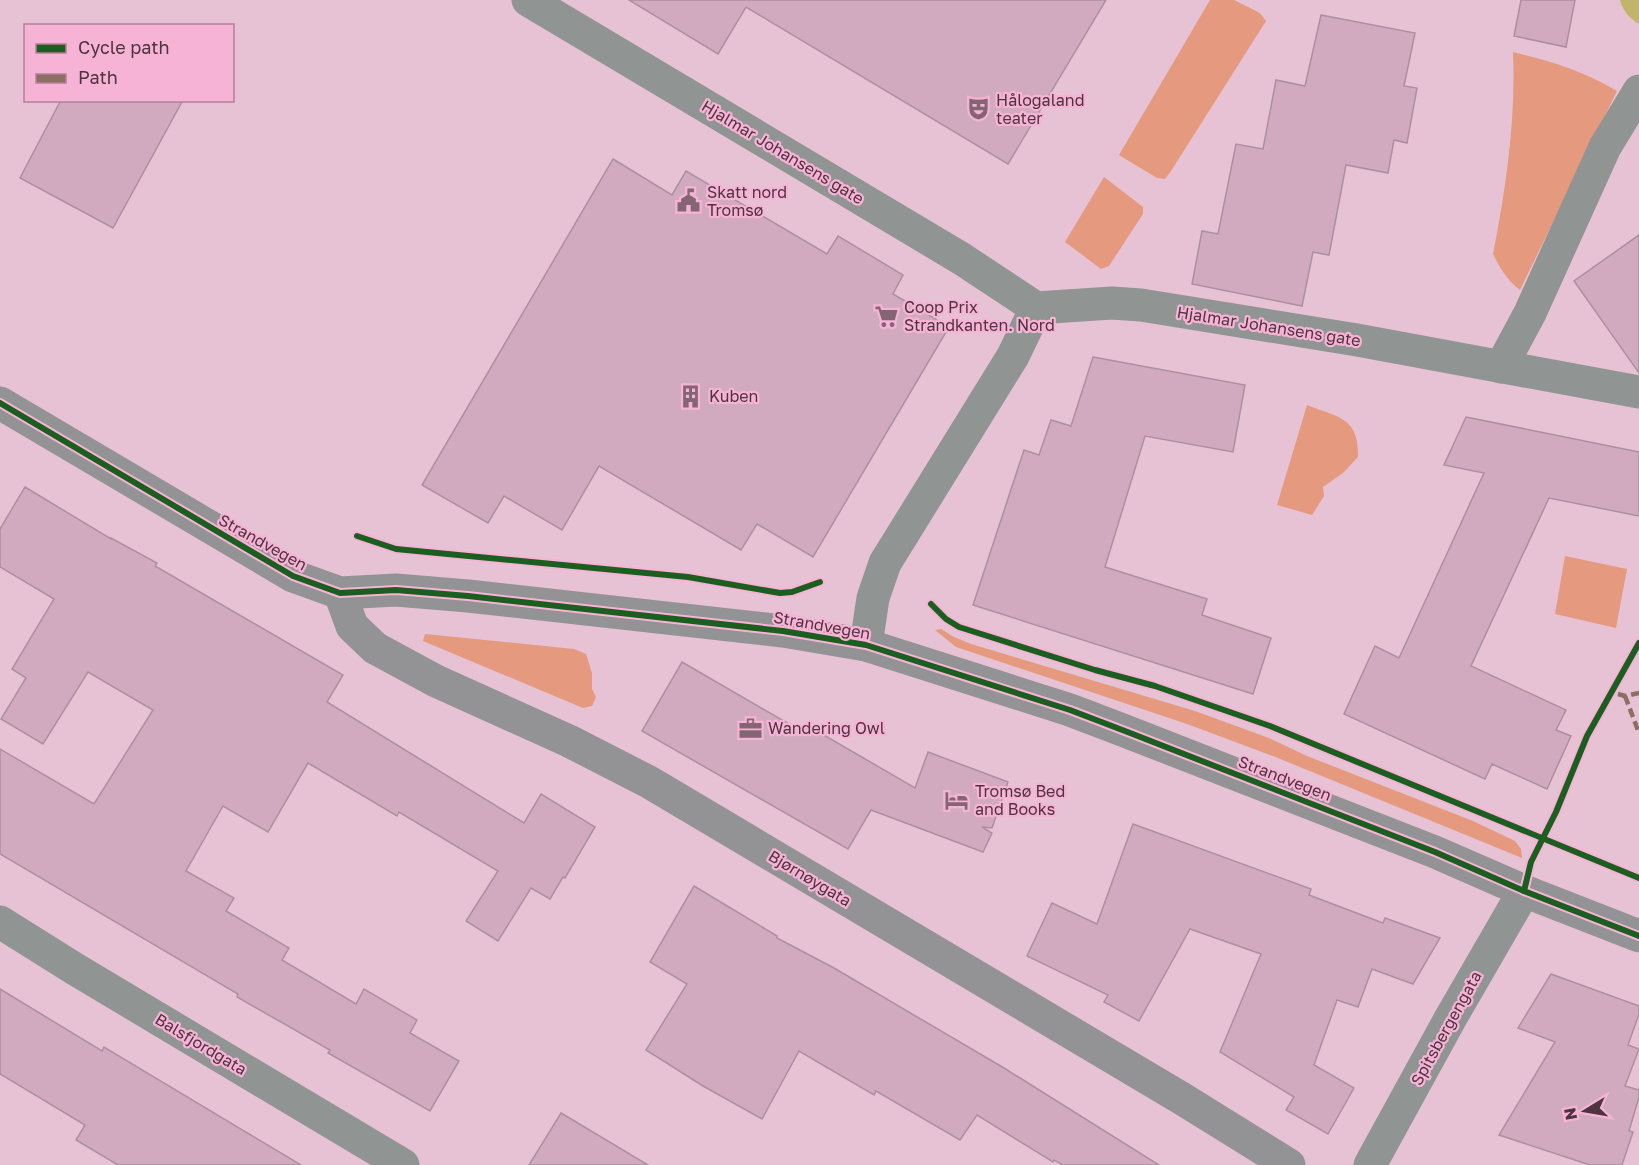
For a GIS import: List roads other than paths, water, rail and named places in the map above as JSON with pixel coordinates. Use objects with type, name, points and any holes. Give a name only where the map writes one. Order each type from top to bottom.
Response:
[{"type":"street","name":"Hjalmar Johansens gate","points":[[528,0],[962,259],[1036,308],[1112,303],[1142,305],[1357,340],[1639,393]]},
{"type":"street","points":[[1501,367],[1530,313],[1605,147],[1639,92]]},
{"type":"street","points":[[866,645],[873,598],[885,563],[1013,356],[1036,308]]},
{"type":"street","name":"Strandvegen","points":[[2,409],[293,576],[340,593],[396,590],[468,596],[783,631],[866,645],[1125,730],[1425,848],[1524,891],[1639,936]]},
{"type":"street","name":"Bjørnøygata","points":[[340,593],[352,626],[375,648],[436,681],[569,741],[648,782],[1181,1098],[1289,1165]]},
{"type":"street","name":"Spitsbergengata","points":[[1370,1165],[1524,891]]},
{"type":"street","name":"Balsfjordgata","points":[[0,922],[403,1165]]},
{"type":"place","name":"Hålogaland teater","points":[[978,109]]},
{"type":"place","name":"Skatt nord Tromsø","points":[[689,201]]},
{"type":"place","name":"Coop Prix Strandkanten. Nord","points":[[886,316]]},
{"type":"place","name":"Kuben","points":[[691,396]]},
{"type":"place","name":"Wandering Owl","points":[[750,728]]},
{"type":"place","name":"Tromsø Bed and Books","points":[[957,800]]}]
